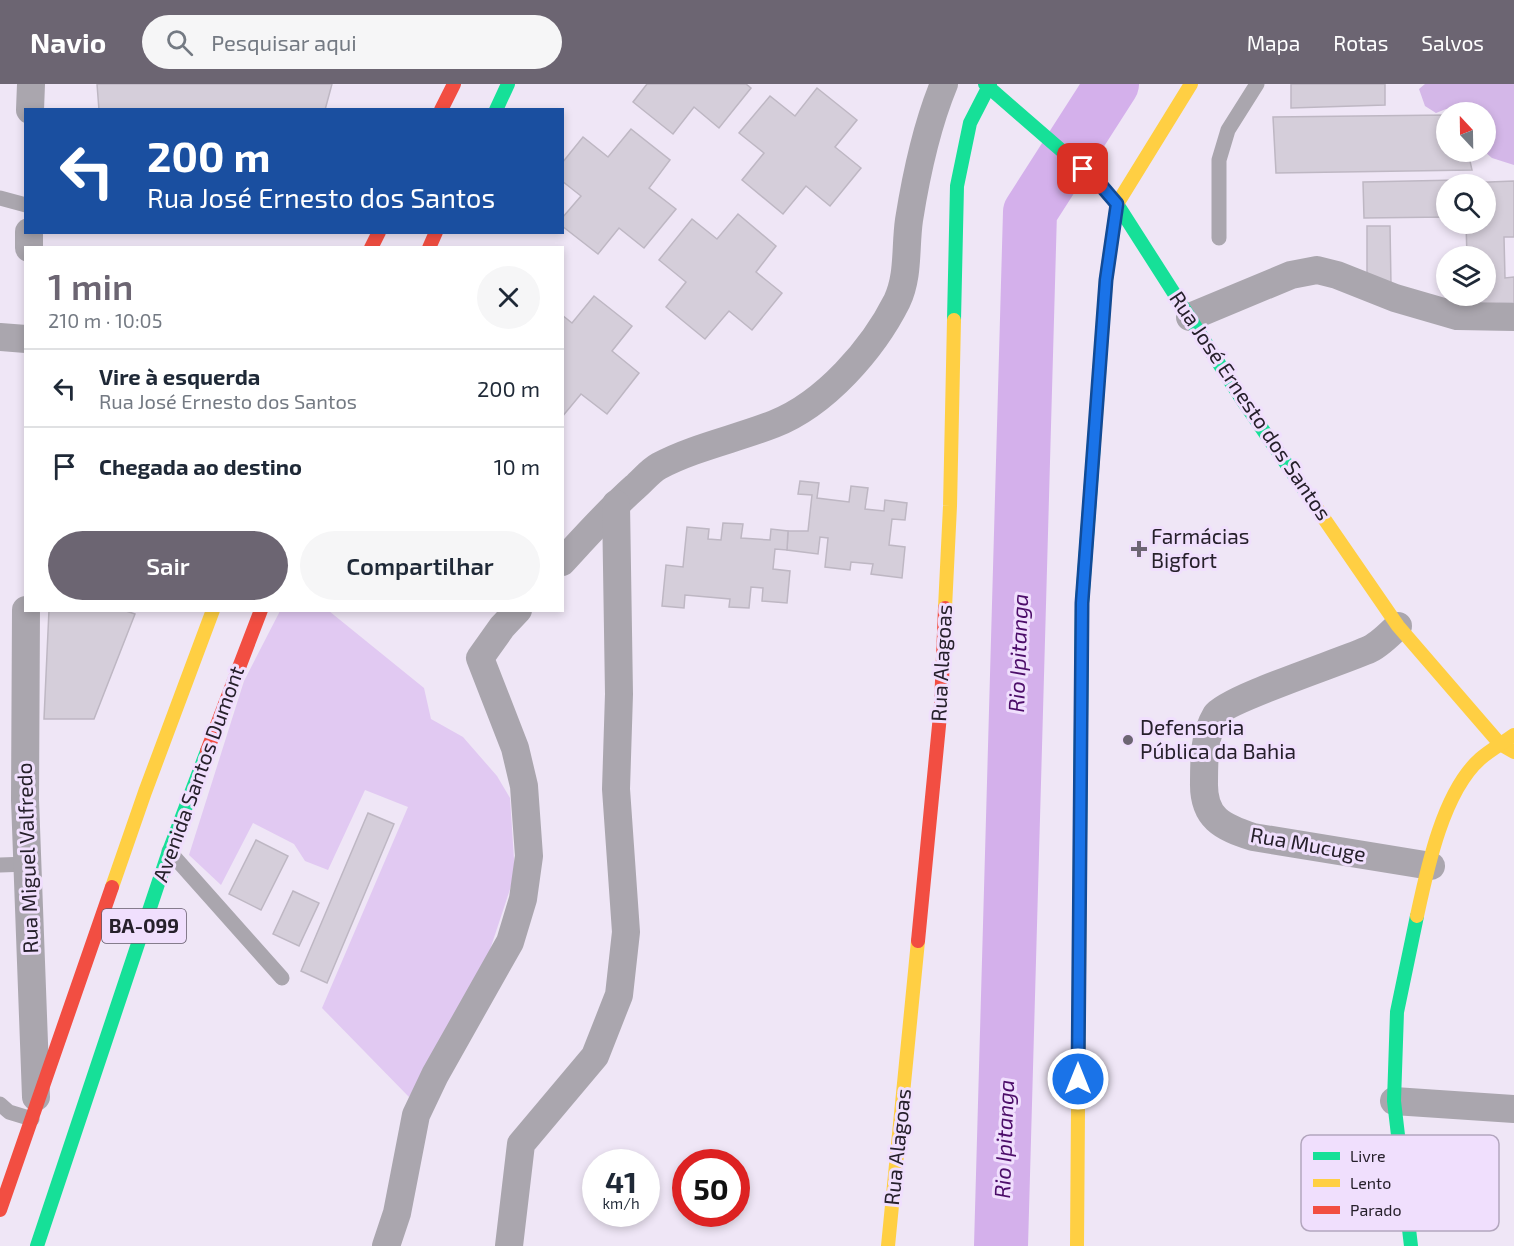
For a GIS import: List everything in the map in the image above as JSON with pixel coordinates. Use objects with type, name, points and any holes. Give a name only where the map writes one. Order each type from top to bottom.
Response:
[{"type":"main road","points":[[442,108],[454,84]]},
{"type":"main road","points":[[497,108],[508,84]]},
{"type":"main road","points":[[1077,1246],[1082,603],[1106,280],[1117,204],[1191,84]]},
{"type":"main road","name":"Rua José Ernesto dos Santos","points":[[988,85],[1099,183],[1117,204],[1241,398],[1398,626],[1500,744],[1514,752]]},
{"type":"main road","name":"Rua Alagoas","points":[[888,1246],[941,705],[950,506],[957,186],[970,123],[988,85]]},
{"type":"main road","name":"Avenida Santos Dumont","points":[[0,1210],[145,792],[212,612]]},
{"type":"main road","name":"Avenida Santos Dumont","points":[[37,1246],[170,850],[260,612]]},
{"type":"main road","points":[[1398,1135],[1394,1101],[1397,1012],[1419,906],[1440,827],[1463,778],[1480,759],[1514,735]]},
{"type":"main road","points":[[1409,1231],[1411,1246]]},
{"type":"street","points":[[30,108],[31,84]]},
{"type":"street","points":[[564,560],[616,504],[657,467],[709,445],[746,435],[777,423],[801,411],[820,397],[864,353],[898,299],[905,279],[909,224],[915,190],[936,102],[944,84]]},
{"type":"street","points":[[1190,317],[1291,275],[1317,270],[1337,275],[1395,298],[1457,316],[1514,317]]},
{"type":"street","points":[[0,337],[24,339]]},
{"type":"street","points":[[509,1246],[521,1144],[595,1056],[619,995],[626,932],[616,789],[619,694],[616,504]]},
{"type":"street","name":"Rua Miguel Valfredo","points":[[26,612],[25,800],[14,864],[34,1112]]},
{"type":"street","points":[[386,1246],[398,1213],[416,1115],[435,1075],[510,942],[523,899],[529,856],[524,786],[515,748],[480,658],[502,627],[516,612]]},
{"type":"street","name":"Rua Mucuge","points":[[1398,626],[1373,648],[1243,699],[1217,712],[1208,732],[1204,755],[1204,788],[1209,812],[1228,828],[1253,837],[1431,866]]},
{"type":"street","points":[[1394,1101],[1514,1109]]},
{"type":"lane","points":[[1219,238],[1219,160],[1228,130],[1257,84]]},
{"type":"lane","points":[[0,198],[24,204]]},
{"type":"lane","points":[[170,850],[282,978]]},
{"type":"lane","points":[[0,1104],[9,1112],[34,1112]]},
{"type":"shaded area","points":[[1425,84],[1514,84],[1514,165],[1496,159],[1496,102],[1436,102],[1436,113],[1425,106],[1419,89]]},
{"type":"shaded area","points":[[279,612],[330,612],[424,688],[431,719],[463,737],[497,776],[510,798],[515,874],[483,971],[409,1097],[322,1008],[408,807],[365,790],[328,870],[305,861],[294,844],[253,823],[221,885],[189,855],[244,681]]},
{"type":"building","points":[[97,84],[332,84],[326,108],[99,108]]},
{"type":"building","points":[[647,84],[746,84],[751,88],[719,128],[694,107],[673,134],[633,102]]},
{"type":"building","points":[[1291,84],[1385,84],[1385,105],[1291,108]]},
{"type":"building","points":[[817,88],[857,120],[835,147],[861,168],[830,206],[806,186],[783,214],[742,180],[764,153],[739,133],[770,96],[795,116]]},
{"type":"building","points":[[1436,115],[1436,162],[1470,162],[1472,170],[1276,173],[1273,117]]},
{"type":"building","points":[[631,129],[670,160],[649,188],[676,209],[644,248],[619,228],[598,254],[564,228],[564,216],[581,196],[564,183],[564,161],[583,137],[608,157]]},
{"type":"building","points":[[1436,180],[1436,217],[1364,218],[1363,182]]},
{"type":"building","points":[[1514,181],[1514,237],[1504,237],[1505,278],[1514,277],[1514,303],[1496,303],[1496,246],[1467,246],[1466,234],[1496,234],[1496,182]]},
{"type":"building","points":[[738,214],[776,246],[756,272],[782,293],[752,330],[729,311],[705,339],[666,307],[686,282],[659,260],[692,219],[717,239]]},
{"type":"building","points":[[1367,226],[1390,226],[1391,285],[1367,276]]},
{"type":"building","points":[[594,296],[632,326],[612,351],[639,373],[607,414],[581,394],[564,415],[564,317],[572,323]]},
{"type":"building","points":[[800,481],[819,483],[817,498],[849,502],[851,486],[868,488],[865,509],[884,511],[885,500],[907,503],[905,520],[892,519],[889,545],[905,547],[902,578],[871,574],[873,564],[851,562],[850,570],[825,567],[828,538],[820,537],[818,554],[787,550],[788,531],[808,531],[812,495],[798,494]]},
{"type":"building","points":[[723,523],[743,524],[741,538],[770,540],[771,529],[788,531],[787,550],[775,549],[773,569],[790,571],[787,603],[762,601],[763,588],[751,587],[749,608],[729,607],[730,599],[685,595],[684,608],[662,606],[666,565],[683,567],[687,527],[709,529],[708,539],[721,540]]},
{"type":"building","points":[[49,612],[129,612],[135,614],[94,719],[44,719]]},
{"type":"building","points":[[368,813],[394,824],[327,983],[301,971]]},
{"type":"building","points":[[256,840],[288,856],[261,910],[229,894]]},
{"type":"building","points":[[293,891],[319,903],[299,946],[273,934]]},
{"type":"waterway","name":"Rio Ipitanga","points":[[1001,1246],[1030,212],[1112,84]]},
{"type":"traffic: fast","points":[[497,108],[508,84]]},
{"type":"traffic: fast","points":[[985,84],[1099,183],[1117,204],[1241,398],[1305,491]]},
{"type":"traffic: fast","points":[[954,320],[957,186],[970,123],[990,84]]},
{"type":"traffic: fast","points":[[1080,842],[1082,603],[1094,443]]},
{"type":"traffic: fast","points":[[37,1246],[169,851],[207,751]]},
{"type":"traffic: fast","points":[[1398,1135],[1394,1101],[1397,1012],[1417,916]]},
{"type":"traffic: fast","points":[[1409,1231],[1411,1246]]},
{"type":"traffic: slow","points":[[1094,443],[1106,280],[1117,204],[1191,84]]},
{"type":"traffic: slow","points":[[945,608],[950,506],[954,320]]},
{"type":"traffic: slow","points":[[1305,491],[1398,626],[1500,744],[1514,752]]},
{"type":"traffic: slow","points":[[112,887],[212,612]]},
{"type":"traffic: slow","points":[[1417,916],[1438,832],[1456,791],[1467,773],[1480,759],[1514,735]]},
{"type":"traffic: slow","points":[[1077,1246],[1080,842]]},
{"type":"traffic: slow","points":[[888,1246],[918,941]]},
{"type":"traffic: jam","points":[[442,108],[454,84]]},
{"type":"traffic: jam","points":[[372,246],[378,234]]},
{"type":"traffic: jam","points":[[430,246],[435,234]]},
{"type":"traffic: jam","points":[[918,941],[941,705],[945,608]]},
{"type":"traffic: jam","points":[[207,751],[260,612]]},
{"type":"traffic: jam","points":[[0,1210],[112,887]]},
{"type":"place","name":"Farmácias Bigfort","points":[[1139,549]]},
{"type":"place","name":"Defensoria Pública da Bahia","points":[[1128,740]]},
{"type":"route","points":[[1078,1079],[1082,603],[1106,280],[1117,204],[1083,169]]}]
